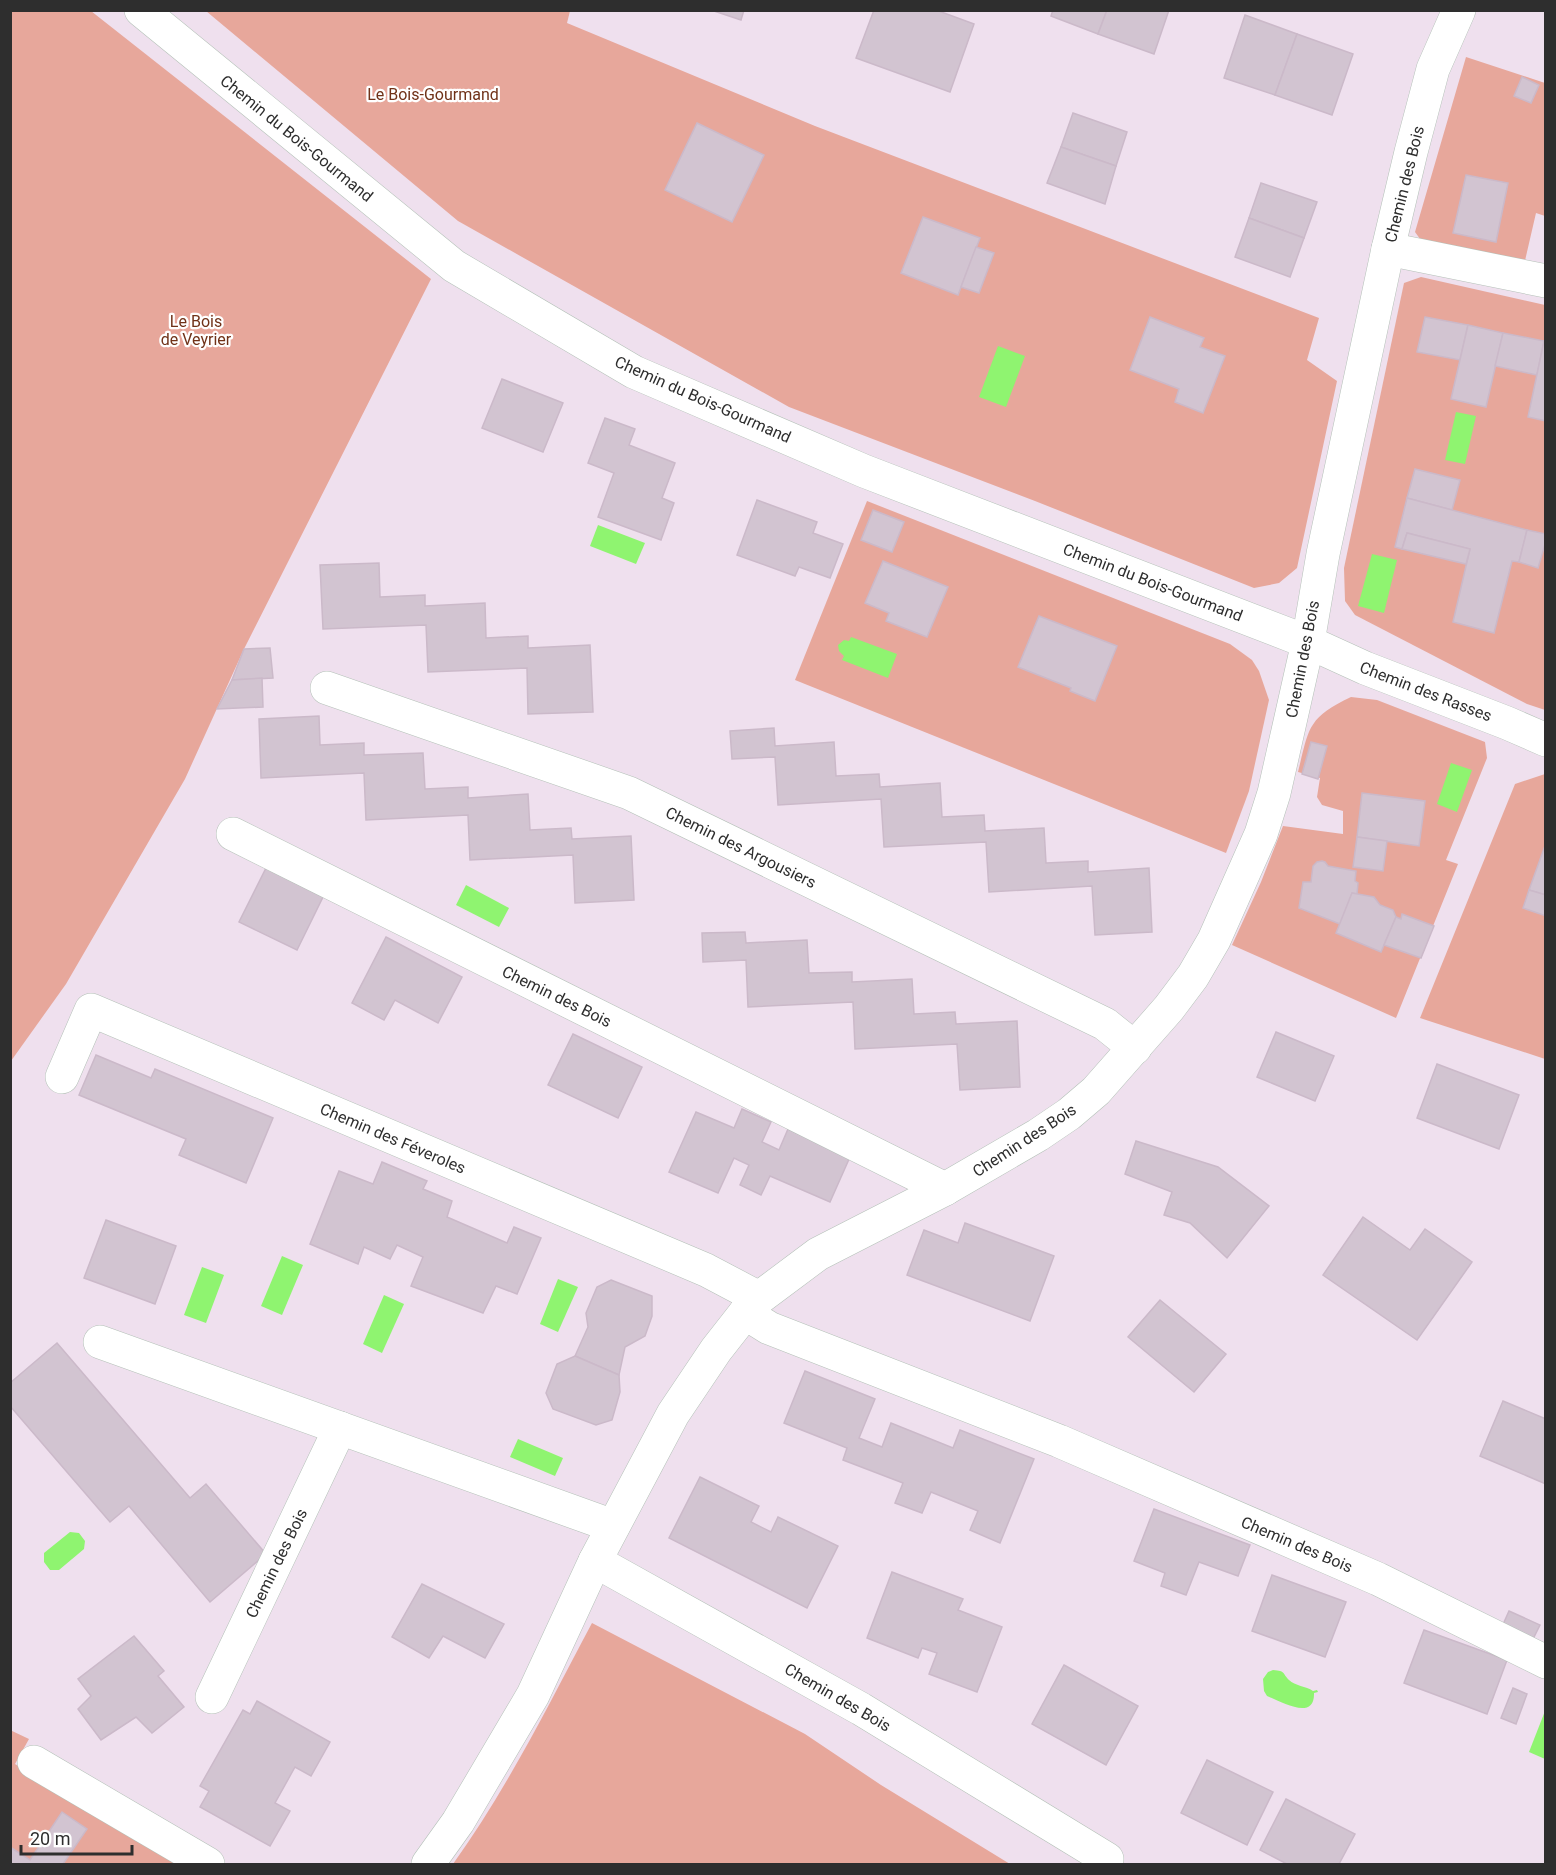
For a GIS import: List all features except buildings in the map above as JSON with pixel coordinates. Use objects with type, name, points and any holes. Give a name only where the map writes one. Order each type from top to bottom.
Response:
[{"type":"street","name":"Chemin du Bois-Gourmand","points":[[141,10],[454,266],[634,372],[864,471],[1308,642]]},
{"type":"street","name":"Chemin des Bois","points":[[428,1864],[458,1822],[533,1695],[613,1526],[673,1414],[716,1350],[752,1305],[818,1254],[945,1189],[1038,1135],[1069,1114],[1096,1091],[1169,1008],[1193,976],[1214,940],[1256,845],[1274,793],[1308,642],[1323,554],[1388,249],[1433,69],[1459,10]]},
{"type":"street","points":[[1388,249],[1545,281]]},
{"type":"street","name":"Chemin des Rasses","points":[[1308,642],[1365,668],[1545,740]]},
{"type":"street","name":"Chemin des Argousiers","points":[[327,688],[629,793],[1106,1024],[1135,1048]]},
{"type":"street","name":"Chemin des Bois","points":[[233,834],[945,1189]]},
{"type":"street","name":"Chemin des Féveroles","points":[[62,1077],[91,1010],[706,1270],[752,1305]]},
{"type":"street","name":"Chemin des Bois","points":[[752,1305],[769,1328],[1059,1441],[1378,1579],[1545,1662]]},
{"type":"street","points":[[100,1342],[613,1526]]},
{"type":"street","name":"Chemin des Bois","points":[[212,1697],[340,1428]]},
{"type":"street","name":"Chemin des Bois","points":[[596,1561],[861,1709],[1107,1859]]},
{"type":"street","points":[[34,1762],[208,1864]]},
{"type":"green space","name":"Le Bois de Veyrier","points":[[11,11],[91,11],[431,279],[244,649],[185,779],[66,984],[11,1061]]},
{"type":"green space","name":"Le Bois-Gourmand","points":[[206,11],[570,11],[567,23],[815,126],[1319,318],[1307,360],[1337,381],[1297,568],[1279,583],[1254,588],[789,407],[458,221]]},
{"type":"green space","points":[[1466,57],[1545,83],[1545,216],[1536,213],[1524,265],[1423,243],[1415,232]]},
{"type":"green space","points":[[1421,277],[1545,305],[1545,710],[1527,704],[1355,615],[1345,601],[1344,568],[1404,283]]},
{"type":"green space","points":[[867,501],[1230,644],[1252,660],[1259,671],[1269,700],[1249,791],[1226,853],[795,680]]},
{"type":"green space","points":[[1351,697],[1377,700],[1485,742],[1487,758],[1446,860],[1458,864],[1396,1018],[1232,945],[1261,882],[1283,826],[1343,834],[1343,811],[1322,805],[1317,797],[1320,778],[1298,772],[1312,726],[1326,711]]},
{"type":"green space","points":[[1545,774],[1545,1059],[1420,1018],[1515,784]]},
{"type":"green space","points":[[592,1623],[805,1734],[881,1785],[1010,1864],[453,1864],[509,1776]]},
{"type":"green space","points":[[10,1730],[29,1739],[15,1764],[176,1864],[11,1864]]},
{"type":"shaded area","points":[[998,346],[1025,356],[1006,407],[979,397]]},
{"type":"shaded area","points":[[1456,412],[1476,416],[1465,464],[1445,460]]},
{"type":"shaded area","points":[[598,525],[645,543],[636,564],[590,546]]},
{"type":"shaded area","points":[[1372,554],[1397,560],[1384,613],[1358,606]]},
{"type":"shaded area","points":[[851,637],[897,654],[888,678],[842,660],[844,656],[839,651],[838,645],[844,640],[849,641]]},
{"type":"shaded area","points":[[1451,763],[1472,770],[1457,812],[1437,804]]},
{"type":"shaded area","points":[[466,885],[509,908],[499,927],[456,905]]},
{"type":"shaded area","points":[[282,1256],[303,1265],[282,1315],[261,1306]]},
{"type":"shaded area","points":[[202,1267],[224,1275],[206,1323],[184,1315]]},
{"type":"shaded area","points":[[558,1279],[578,1287],[558,1332],[540,1324]]},
{"type":"shaded area","points":[[384,1295],[404,1304],[382,1353],[363,1344]]},
{"type":"shaded area","points":[[518,1439],[563,1458],[555,1476],[510,1457]]},
{"type":"shaded area","points":[[70,1532],[79,1533],[85,1541],[84,1549],[59,1570],[50,1570],[44,1562],[44,1553]]},
{"type":"shaded area","points":[[1273,1670],[1282,1672],[1294,1684],[1313,1691],[1317,1690],[1318,1692],[1314,1693],[1313,1702],[1303,1708],[1288,1705],[1267,1696],[1263,1679],[1268,1672]]},
{"type":"shaded area","points":[[1546,1711],[1545,1759],[1529,1752]]}]
